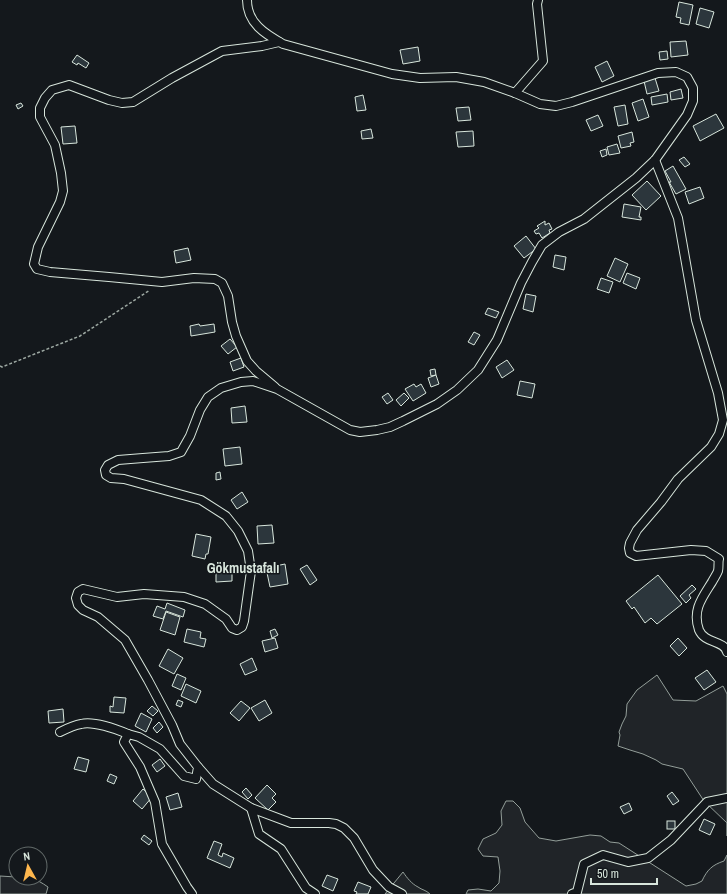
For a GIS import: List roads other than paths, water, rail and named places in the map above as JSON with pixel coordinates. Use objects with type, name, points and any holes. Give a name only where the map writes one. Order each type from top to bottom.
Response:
[{"type":"street","points":[[247,0],[247,8],[254,23],[267,35],[283,44],[392,74],[420,78],[456,78],[484,82],[540,104],[556,106],[572,102],[658,73],[676,72],[687,77],[694,88],[693,101],[687,115],[655,160],[636,178],[584,219],[559,232],[542,245],[521,283],[497,340],[478,370],[457,390],[437,404],[390,427],[360,432],[350,430],[277,389],[253,381],[241,382],[221,388],[208,397],[200,410],[190,436],[181,452],[169,456],[118,460],[108,464],[105,470],[106,475],[111,478],[124,479],[201,500],[226,516],[238,531],[248,551],[250,571],[244,621],[242,627],[237,630],[232,628],[226,620],[205,604],[184,597],[144,594],[118,597],[83,589],[78,592],[76,598],[78,605],[83,610],[98,617],[126,640],[172,725],[180,744],[213,784],[251,808],[291,823],[329,823],[336,824],[344,828],[354,838],[373,870],[390,887],[402,894]]},
{"type":"street","points":[[515,93],[543,61],[537,4],[538,0]]},
{"type":"street","points":[[277,389],[247,361],[236,336],[228,296],[222,283],[215,279],[194,278],[162,282],[50,272],[37,269],[34,264],[38,247],[60,202],[63,191],[55,145],[40,117],[40,108],[45,98],[52,90],[69,85],[109,100],[122,103],[133,102],[172,78],[222,51],[262,46],[279,42]]},
{"type":"street","points":[[655,160],[678,218],[696,320],[718,393],[723,420],[719,434],[710,447],[678,479],[637,530],[629,548],[630,553],[636,556],[691,550],[706,551],[718,558],[718,571],[701,599],[696,614],[700,630],[705,639],[722,645],[727,652]]},
{"type":"street","points":[[60,732],[81,723],[97,724],[139,737],[160,749],[184,776],[196,779],[198,767]]},
{"type":"street","points":[[128,734],[124,742],[140,767],[155,802],[162,844],[192,894]]},
{"type":"street","points":[[572,894],[577,892],[584,864],[602,855],[628,862],[648,858],[671,840],[707,802],[727,798]]},
{"type":"street","points":[[251,808],[259,834],[281,849],[306,888],[315,894]]},
{"type":"district","name":"Gökmustafalı","points":[[243,568]]}]
